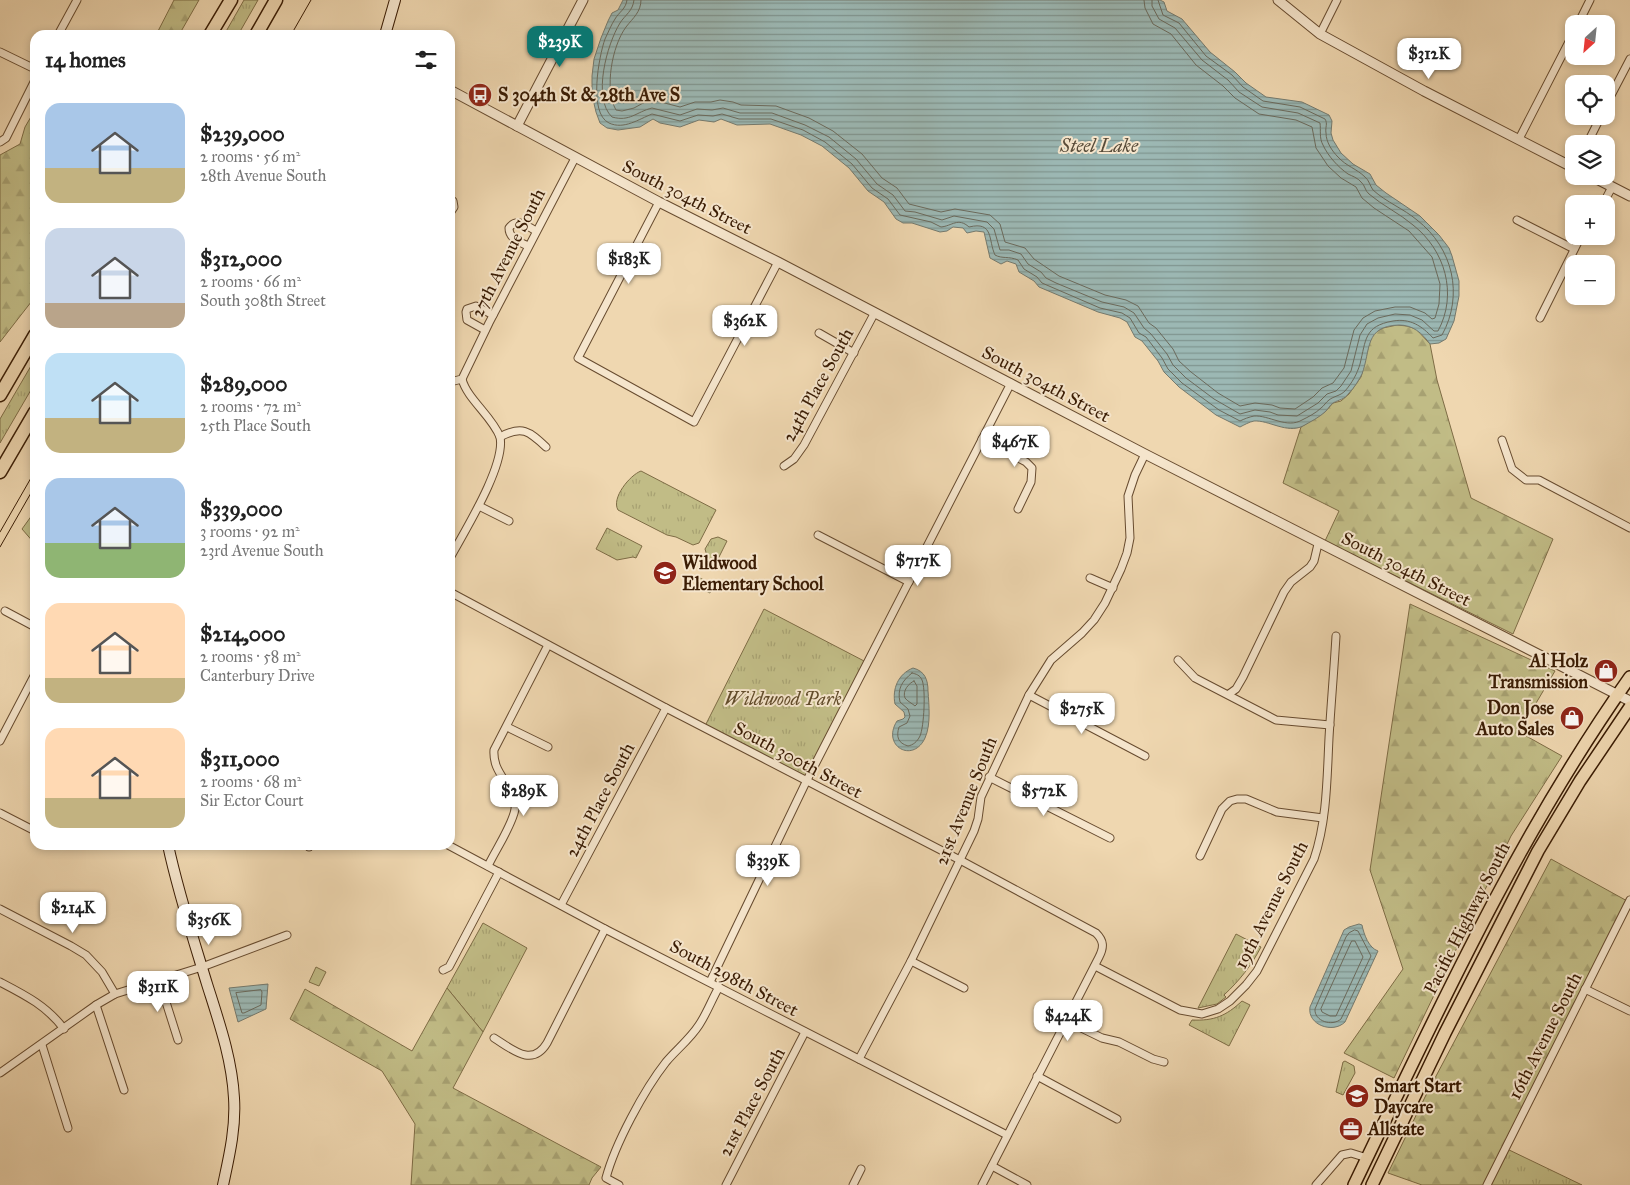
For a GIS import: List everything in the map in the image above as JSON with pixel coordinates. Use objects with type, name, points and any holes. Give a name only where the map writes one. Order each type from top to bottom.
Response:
[{"type":"highway","points":[[213,30],[231,0]]},
{"type":"highway","points":[[259,30],[276,0]]},
{"type":"highway","points":[[0,395],[30,344]]},
{"type":"highway","points":[[0,472],[30,421]]},
{"type":"main road","points":[[387,30],[395,0]]},
{"type":"main road","name":"Pacific Highway South","points":[[1354,1185],[1464,958],[1512,866],[1564,776],[1630,677]]},
{"type":"main road","name":"Pacific Highway South","points":[[1372,1185],[1538,851],[1580,781],[1630,707]]},
{"type":"main road","points":[[169,850],[225,1043],[233,1082],[233,1128],[223,1185]]},
{"type":"main road","points":[[1363,1185],[1371,1169],[1371,1164],[1367,1158]]},
{"type":"street","points":[[61,30],[77,0]]},
{"type":"street","points":[[517,126],[583,0]]},
{"type":"street","points":[[1278,0],[1320,34],[1424,91],[1565,163]]},
{"type":"street","points":[[1320,34],[1337,0]]},
{"type":"street","points":[[1582,15],[1590,0]]},
{"type":"street","points":[[1519,138],[1565,49]]},
{"type":"street","points":[[0,52],[30,67]]},
{"type":"street","points":[[1615,88],[1630,59]]},
{"type":"street","points":[[0,142],[6,138],[30,90]]},
{"type":"street","name":"South 304th Street","points":[[455,93],[659,202],[778,262],[874,314],[1011,383],[1318,544],[1630,701]]},
{"type":"street","name":"27th Avenue South","points":[[462,379],[485,330],[575,158]]},
{"type":"street","points":[[1608,185],[1630,196]]},
{"type":"street","points":[[1608,195],[1612,187]]},
{"type":"street","points":[[659,202],[578,358],[694,422],[778,262]]},
{"type":"street","points":[[1517,220],[1574,249]]},
{"type":"street","points":[[528,246],[512,238],[509,234],[509,228],[513,223],[519,222],[536,231]]},
{"type":"street","points":[[1540,318],[1576,245]]},
{"type":"street","points":[[485,330],[467,320],[466,312],[472,306],[476,306],[493,315]]},
{"type":"street","name":"24th Place South","points":[[784,466],[794,459],[803,448],[874,314]]},
{"type":"street","points":[[819,333],[854,352]]},
{"type":"street","points":[[455,381],[462,379],[465,387],[489,418],[500,437],[501,445],[499,459],[479,506],[455,549]]},
{"type":"street","points":[[710,982],[806,782],[1011,383]]},
{"type":"street","points":[[500,437],[514,430],[520,430],[533,435],[546,447]]},
{"type":"street","points":[[982,439],[1026,462],[1032,468],[1031,482],[1018,508]]},
{"type":"street","points":[[1502,440],[1512,468],[1526,480],[1539,480],[1630,528]]},
{"type":"street","name":"21st Avenue South","points":[[859,1059],[911,961],[960,860],[978,819],[981,797],[989,777],[1029,695],[1051,660],[1094,620],[1113,588],[1128,546],[1130,530],[1127,508],[1128,496],[1132,482],[1145,454]]},
{"type":"street","points":[[479,506],[509,521]]},
{"type":"street","points":[[818,535],[909,582]]},
{"type":"street","points":[[1229,694],[1236,689],[1243,677],[1284,592],[1291,582],[1310,567],[1314,561],[1318,544]]},
{"type":"street","points":[[1090,578],[1113,588]]},
{"type":"street","name":"South 300th Street","points":[[455,595],[806,782],[960,860],[1096,933],[1103,942],[1103,949],[1095,966]]},
{"type":"street","points":[[5,611],[30,624]]},
{"type":"street","name":"19th Avenue South","points":[[1095,966],[1180,1010],[1202,1014],[1218,1010],[1246,985],[1257,971],[1314,859],[1319,844],[1323,818],[1336,636]]},
{"type":"street","points":[[488,866],[512,818],[515,807],[509,788],[496,766],[494,750],[548,645]]},
{"type":"street","points":[[1178,660],[1195,678],[1276,720],[1330,726]]},
{"type":"street","points":[[0,741],[30,684]]},
{"type":"street","points":[[1029,695],[1145,756]]},
{"type":"street","name":"24th Place South","points":[[561,905],[666,708]]},
{"type":"street","points":[[507,727],[548,747]]},
{"type":"street","points":[[989,777],[1110,838]]},
{"type":"street","points":[[1200,856],[1222,809],[1230,801],[1237,799],[1246,800],[1277,812],[1323,818]]},
{"type":"street","points":[[0,813],[30,828]]},
{"type":"street","name":"South 298th Street","points":[[455,849],[605,929],[1008,1135]]},
{"type":"street","points":[[443,970],[448,967],[499,872]]},
{"type":"street","name":"16th Avenue South","points":[[1488,1185],[1630,900]]},
{"type":"street","points":[[0,909],[86,955],[102,972],[115,994]]},
{"type":"street","points":[[494,1038],[525,1055],[536,1055],[542,1051],[605,929]]},
{"type":"street","points":[[0,1073],[96,1005],[115,994],[202,967],[287,934]]},
{"type":"street","points":[[911,961],[964,988]]},
{"type":"street","points":[[982,1185],[1095,966]]},
{"type":"street","points":[[159,980],[178,1040]]},
{"type":"street","points":[[0,982],[43,1007],[64,1029]]},
{"type":"street","points":[[619,1185],[606,1178],[618,1144],[653,1081],[666,1062],[699,1025],[719,987]]},
{"type":"street","points":[[1586,989],[1630,1011]]},
{"type":"street","points":[[96,1005],[124,1090]]},
{"type":"street","points":[[1067,1021],[1102,1038],[1118,1042],[1153,1059],[1164,1062]]},
{"type":"street","name":"21st Place South","points":[[726,1185],[805,1032]]},
{"type":"street","points":[[42,1045],[68,1128]]},
{"type":"street","points":[[1037,1076],[1117,1119]]},
{"type":"street","points":[[1316,1185],[1342,1155],[1351,1153],[1367,1158]]},
{"type":"street","points":[[992,1166],[1027,1185]]},
{"type":"street","points":[[853,1185],[861,1169]]},
{"type":"green space","points":[[174,0],[199,0],[182,30],[159,30]]},
{"type":"green space","points":[[244,0],[258,0],[241,30],[227,30]]},
{"type":"green space","points":[[30,118],[30,303],[0,342],[0,155],[20,144],[25,127]]},
{"type":"green space","points":[[1397,325],[1416,329],[1430,344],[1437,380],[1471,498],[1553,539],[1513,634],[1325,541],[1339,511],[1283,483],[1301,427],[1325,412],[1333,403],[1341,401],[1349,394],[1361,377],[1370,340],[1375,332]]},
{"type":"green space","points":[[30,368],[30,392],[0,443],[0,419]]},
{"type":"green space","points":[[641,471],[716,510],[699,543],[693,545],[667,535],[618,510],[617,499],[619,493],[632,477]]},
{"type":"green space","points":[[30,518],[30,538],[22,529]]},
{"type":"green space","points":[[607,528],[642,546],[636,558],[617,560],[596,549]]},
{"type":"green space","points":[[718,537],[727,541],[716,563],[708,559],[705,549],[711,539]]},
{"type":"green space","points":[[700,578],[713,585],[710,593],[696,586]]},
{"type":"green space","points":[[1410,604],[1555,671],[1519,732],[1562,756],[1511,836],[1394,1078],[1344,1053],[1403,969],[1370,870]]},
{"type":"green space","name":"Wildwood Park","points":[[764,609],[866,662],[806,782],[704,728]]},
{"type":"green space","points":[[1551,859],[1629,902],[1488,1185],[1422,1185],[1388,1173],[1426,1095]]},
{"type":"green space","points":[[483,923],[527,948],[483,1032],[447,988]]},
{"type":"green space","points":[[1236,934],[1261,947],[1245,972],[1224,995],[1226,997],[1217,1004],[1198,1008]]},
{"type":"green space","points":[[316,967],[326,972],[319,986],[309,982]]},
{"type":"green space","points":[[447,988],[483,1032],[453,1088],[601,1167],[589,1185],[411,1185],[415,1124],[382,1071],[290,1019],[305,989],[412,1051]]},
{"type":"green space","points":[[1242,1001],[1250,1005],[1229,1046],[1189,1025],[1192,1020],[1207,1020],[1225,1014]]},
{"type":"green space","points":[[1345,1061],[1354,1066],[1355,1073],[1343,1095],[1336,1092],[1343,1062]]},
{"type":"green space","points":[[1505,1148],[1582,1185],[1487,1185]]},
{"type":"water","name":"Steel Lake","points":[[623,0],[1160,0],[1164,2],[1167,11],[1182,19],[1210,52],[1246,83],[1266,97],[1302,102],[1329,115],[1332,121],[1331,133],[1333,140],[1341,153],[1353,164],[1370,174],[1376,185],[1420,216],[1439,235],[1449,248],[1459,281],[1459,296],[1454,321],[1446,339],[1439,343],[1430,344],[1417,330],[1409,326],[1388,326],[1380,330],[1371,341],[1362,374],[1353,389],[1345,397],[1333,403],[1321,415],[1303,426],[1284,428],[1254,421],[1240,427],[1216,415],[1179,387],[1164,372],[1142,341],[1135,337],[1127,322],[1039,287],[1034,281],[1019,272],[1016,264],[1007,261],[1001,264],[990,258],[984,232],[967,233],[963,228],[953,227],[947,231],[940,232],[912,223],[903,223],[896,219],[884,202],[868,191],[849,168],[822,146],[801,135],[770,124],[737,125],[721,119],[714,122],[699,120],[680,127],[660,123],[653,119],[640,127],[618,130],[607,128],[600,123],[592,95],[594,59],[608,21],[612,13],[618,10]]},
{"type":"water","points":[[913,668],[920,671],[926,680],[929,721],[927,733],[920,746],[907,751],[900,749],[893,738],[893,730],[897,721],[905,717],[904,712],[895,704],[894,693],[897,683],[903,674]]},
{"type":"water","points":[[1359,924],[1362,925],[1370,944],[1378,951],[1345,1022],[1340,1026],[1322,1026],[1313,1019],[1310,1007],[1344,930]]},
{"type":"water","points":[[268,984],[266,1009],[238,1022],[229,988]]},
{"type":"tram line","points":[[294,30],[311,0]]},
{"type":"tram line","points":[[0,532],[30,480]]},
{"type":"tram line","points":[[0,547],[30,495]]},
{"type":"place","name":"S 304th St & 28th Ave S","points":[[480,95]]},
{"type":"place","name":"Wildwood Elementary School","points":[[665,573]]},
{"type":"place","name":"Al Holz Transmission","points":[[1606,671]]},
{"type":"place","name":"Don Jose Auto Sales","points":[[1572,718]]},
{"type":"place","name":"Smart Start Daycare","points":[[1357,1096]]},
{"type":"place","name":"Allstate","points":[[1351,1129]]}]
